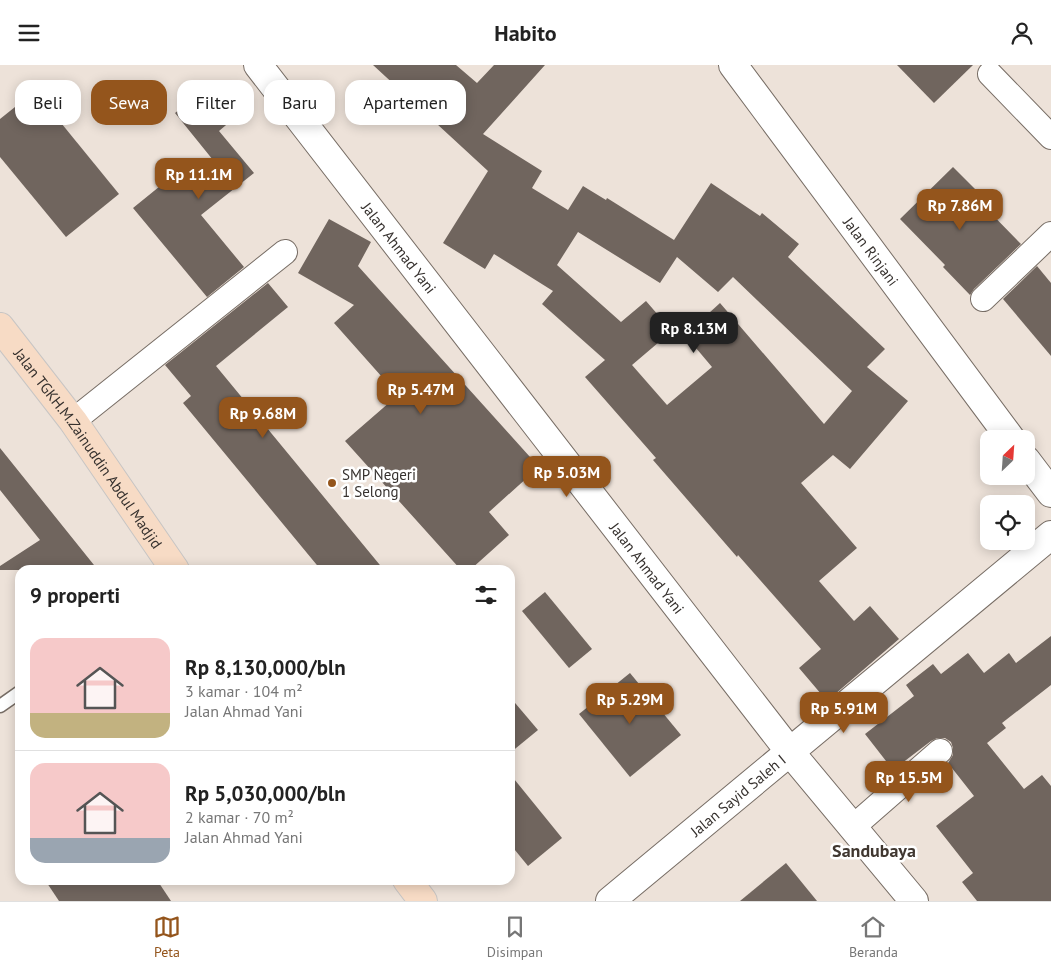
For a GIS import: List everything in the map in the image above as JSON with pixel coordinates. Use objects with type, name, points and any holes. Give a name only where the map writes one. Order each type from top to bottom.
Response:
[{"type":"main road","name":"Jalan TGKH.M.Zainuddin Abdul Madjid","points":[[2,332],[73,421],[172,565]]},
{"type":"main road","points":[[412,885],[423,901]]},
{"type":"street","name":"Jalan Ahmad Yani","points":[[258,65],[790,752],[914,901]]},
{"type":"street","name":"Jalan Rinjani","points":[[733,65],[1003,430]]},
{"type":"street","points":[[990,74],[1051,137]]},
{"type":"street","points":[[983,299],[1051,233]]},
{"type":"street","points":[[73,421],[285,252]]},
{"type":"street","points":[[1035,472],[1051,493]]},
{"type":"street","name":"Jalan Sayid Saleh I","points":[[610,901],[1051,535]]},
{"type":"street","points":[[853,827],[940,751]]},
{"type":"lane","points":[[0,706],[15,696]]},
{"type":"building","points":[[373,65],[456,65],[477,83],[494,65],[545,65],[483,134],[542,171],[532,188],[568,210],[583,186],[606,200],[607,198],[674,240],[711,183],[760,216],[762,213],[799,244],[788,257],[885,349],[867,367],[908,401],[850,469],[833,455],[801,483],[857,548],[819,581],[854,621],[870,606],[899,639],[827,701],[799,668],[821,649],[738,555],[737,557],[653,460],[656,458],[585,377],[605,360],[542,304],[553,291],[494,254],[485,269],[443,243],[488,171],[438,125],[466,125],[466,80],[389,80]],"holes":[[[578,232],[660,283],[677,257],[718,292],[733,277],[852,391],[824,424],[720,303],[685,335],[712,367],[667,405],[632,365],[672,331],[646,301],[621,322],[557,265]]]},
{"type":"building","points":[[897,65],[973,65],[934,103]]},
{"type":"building","points":[[15,107],[15,125],[63,125],[119,194],[66,237],[0,157],[0,119]]},
{"type":"building","points":[[185,125],[226,125],[219,131],[254,173],[201,215],[244,267],[207,297],[133,208],[170,178],[178,188],[213,160]]},
{"type":"building","points":[[953,167],[981,195],[977,199],[1021,244],[970,295],[943,267],[945,265],[900,219]]},
{"type":"building","points":[[329,219],[371,242],[358,266],[539,467],[489,512],[509,535],[476,565],[457,565],[345,441],[398,395],[334,323],[354,305],[298,273]]},
{"type":"building","points":[[1037,266],[1051,283],[1051,356],[1003,299]]},
{"type":"building","points":[[268,283],[288,307],[216,366],[380,565],[317,565],[183,403],[191,396],[165,365]]},
{"type":"building","points":[[0,448],[94,565],[15,565],[15,570],[0,570],[0,566],[40,540],[0,490]]},
{"type":"building","points":[[545,592],[592,649],[569,668],[522,611]]},
{"type":"building","points":[[1051,636],[1051,685],[1002,723],[1006,728],[987,743],[1024,789],[1042,775],[1051,786],[1051,901],[977,901],[962,882],[973,873],[936,826],[974,796],[948,763],[953,755],[951,742],[945,738],[937,738],[893,770],[865,734],[914,696],[906,685],[933,664],[941,674],[968,653],[984,673],[1009,653],[1016,663]]},
{"type":"building","points":[[630,673],[681,735],[630,777],[579,714]]},
{"type":"building","points":[[515,703],[538,730],[515,749]]},
{"type":"building","points":[[515,780],[562,838],[528,866],[515,850]]},
{"type":"building","points":[[786,863],[817,901],[740,901]]},
{"type":"building","points":[[48,885],[160,885],[171,901],[59,901]]},
{"type":"place","name":"SMP Negeri 1 Selong","points":[[332,483]]},
{"type":"district","name":"Sandubaya","points":[[874,850]]}]
